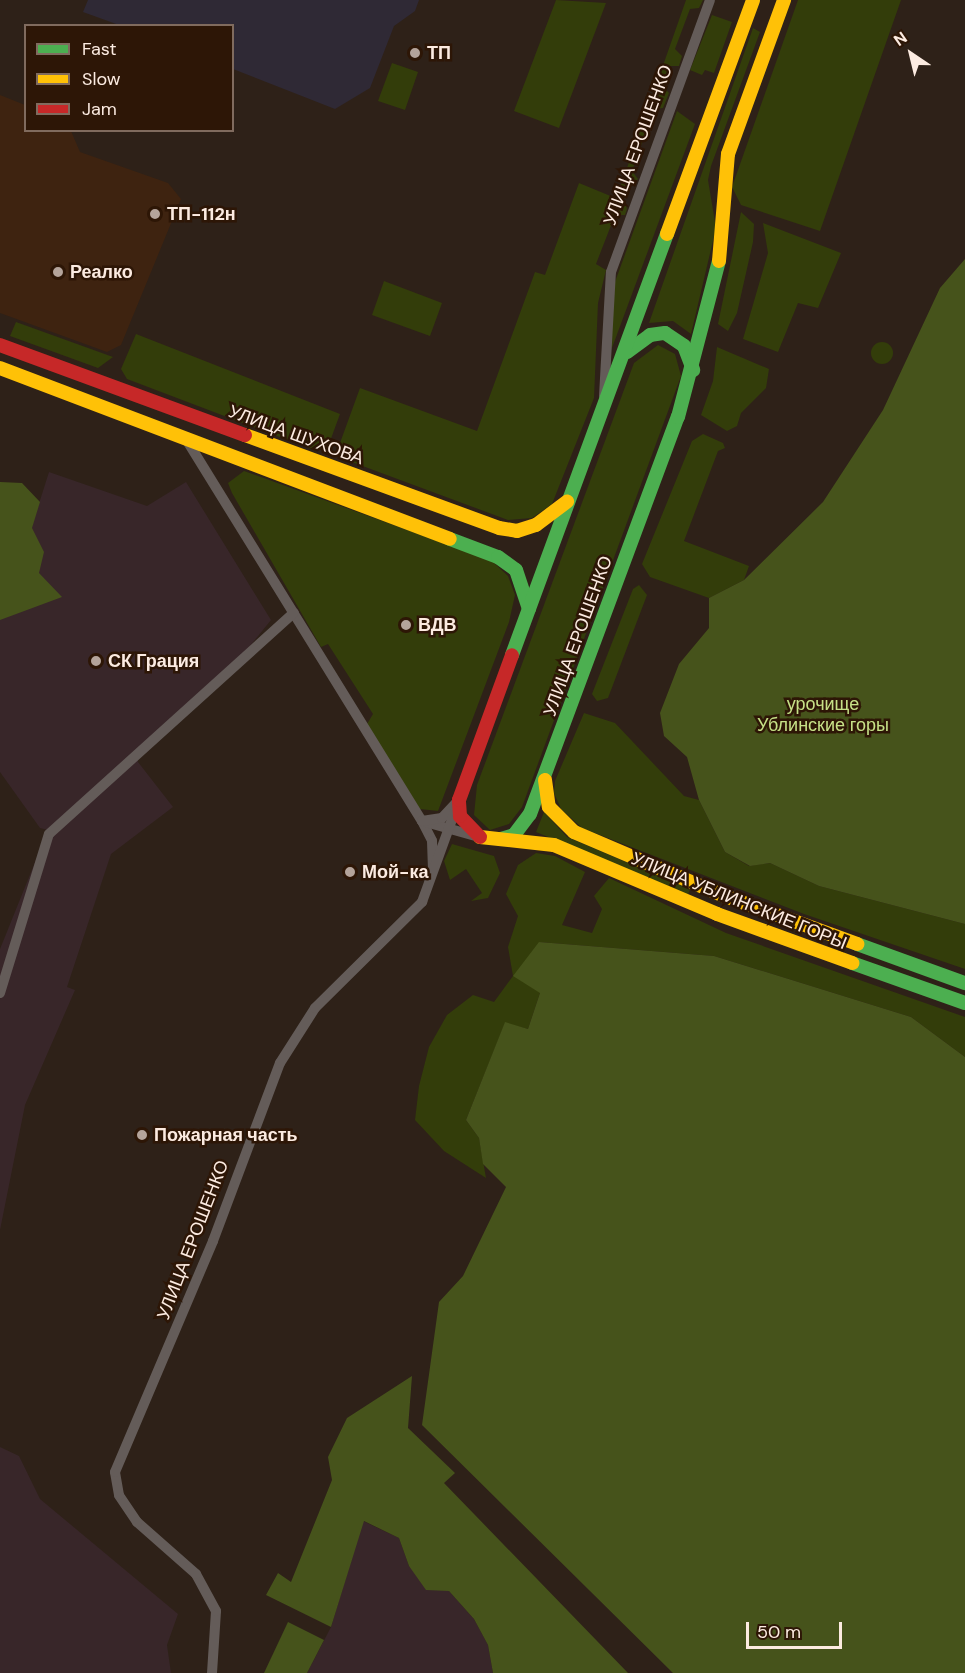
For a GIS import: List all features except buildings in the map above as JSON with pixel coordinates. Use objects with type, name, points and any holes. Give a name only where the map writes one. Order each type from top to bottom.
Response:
[{"type":"main road","name":"УЛИЦА ЕРОШЕНКО","points":[[459,800],[625,355],[753,0]]},
{"type":"main road","name":"УЛИЦА ЕРОШЕНКО","points":[[498,840],[523,826],[545,777],[693,370],[724,230],[728,154],[784,0]]},
{"type":"main road","points":[[625,355],[637,342],[665,333],[684,346],[693,370]]},
{"type":"main road","name":"УЛИЦА ШУХОВА","points":[[0,345],[499,528],[517,531],[536,525],[559,511],[573,495]]},
{"type":"main road","points":[[0,368],[498,557],[516,570],[529,609]]},
{"type":"main road","name":"УЛИЦА УБЛИНСКИЕ ГОРЫ","points":[[545,777],[549,807],[574,832],[755,907],[965,983]]},
{"type":"main road","points":[[459,800],[460,816],[480,837],[498,840]]},
{"type":"main road","name":"УЛИЦА УБЛИНСКИЕ ГОРЫ","points":[[498,840],[554,845],[728,918],[965,1003]]},
{"type":"street","name":"УЛИЦА ЕРОШЕНКО","points":[[604,411],[611,272],[710,0]]},
{"type":"street","points":[[184,436],[422,821],[432,841],[434,873]]},
{"type":"street","points":[[0,993],[49,834],[294,613]]},
{"type":"street","name":"УЛИЦА ЕРОШЕНКО","points":[[422,821],[442,818],[459,800]]},
{"type":"street","name":"УЛИЦА ЕРОШЕНКО","points":[[213,1673],[216,1611],[196,1574],[137,1522],[119,1495],[115,1472],[148,1401],[292,1039],[315,1008],[422,902],[459,800]]},
{"type":"street","points":[[422,821],[448,831],[480,837]]},
{"type":"shaded area","points":[[88,0],[419,0],[415,11],[394,26],[370,88],[335,109],[234,69],[234,24],[116,24],[83,12]]},
{"type":"shaded area","points":[[0,95],[24,105],[24,132],[71,132],[80,152],[168,183],[181,199],[121,345],[107,352],[0,313]]},
{"type":"shaded area","points":[[49,472],[147,506],[186,482],[271,620],[241,657],[137,749],[138,762],[173,807],[111,854],[67,987],[75,990],[25,1105],[0,1230],[0,949],[48,830],[40,828],[0,772],[0,607],[17,573]]},
{"type":"shaded area","points":[[0,1447],[19,1456],[40,1499],[178,1614],[167,1645],[171,1673],[0,1673]]},
{"type":"shaded area","points":[[363,1521],[399,1538],[409,1566],[449,1591],[474,1619],[488,1645],[493,1673],[307,1673],[331,1627]]},
{"type":"green space","points":[[556,0],[606,3],[559,128],[514,111]]},
{"type":"green space","points":[[686,0],[703,0],[699,8],[690,9],[675,49],[682,56],[679,66],[669,66],[662,85],[669,93],[663,108],[654,109],[632,171],[638,179],[629,188],[621,185]]},
{"type":"green space","points":[[798,0],[901,0],[820,231],[741,205],[732,187]]},
{"type":"green space","points":[[712,15],[732,22],[714,73],[705,70],[702,75],[690,70]]},
{"type":"green space","points":[[753,28],[760,32],[711,166],[708,180],[716,228],[691,334],[673,321],[649,323]]},
{"type":"green space","points":[[392,63],[418,72],[405,110],[378,101]]},
{"type":"green space","points":[[677,111],[695,124],[609,356],[615,282]]},
{"type":"green space","points":[[579,183],[625,202],[627,209],[625,215],[615,215],[596,264],[606,270],[598,303],[594,398],[552,504],[532,518],[508,520],[341,458],[340,443],[360,388],[477,431],[535,272],[545,275]]},
{"type":"green space","points":[[741,212],[754,224],[753,242],[737,313],[728,331],[718,324]]},
{"type":"green space","points":[[763,223],[841,253],[818,308],[798,303],[778,352],[743,339],[768,253]]},
{"type":"green space","name":"урочище Ублинские горы","points":[[965,259],[965,924],[819,886],[770,863],[750,866],[725,852],[699,800],[687,757],[664,736],[660,713],[679,664],[709,628],[709,598],[744,580],[823,502],[883,410],[940,288]]},
{"type":"green space","points":[[384,281],[442,303],[430,336],[372,315]]},
{"type":"green space","points":[[16,322],[113,357],[98,368],[10,336]]},
{"type":"green space","points":[[136,334],[340,414],[329,444],[317,451],[127,379],[121,369]]},
{"type":"green space","points":[[882,342],[890,345],[893,353],[890,361],[882,364],[874,361],[871,353],[874,345]]},
{"type":"green space","points":[[658,345],[675,354],[681,376],[522,807],[509,824],[490,830],[474,815],[477,785],[634,363]]},
{"type":"green space","points":[[717,347],[769,369],[766,388],[741,413],[737,426],[727,431],[701,415],[713,381]]},
{"type":"green space","points":[[703,434],[723,443],[725,448],[718,451],[684,541],[749,566],[744,580],[709,598],[650,577],[642,564],[692,441]]},
{"type":"green space","points":[[244,471],[468,552],[493,562],[508,576],[515,595],[509,622],[438,811],[420,809],[367,724],[373,714],[328,644],[321,647],[232,493],[228,483]]},
{"type":"green space","points":[[0,482],[22,483],[40,502],[32,528],[44,552],[39,573],[62,597],[0,620]]},
{"type":"green space","points":[[639,585],[647,595],[608,698],[597,701],[592,694],[633,589]]},
{"type":"green space","points":[[584,713],[615,723],[684,796],[699,800],[725,852],[749,866],[770,863],[819,886],[965,924],[965,969],[804,914],[582,828],[561,809],[554,793],[555,781]]},
{"type":"green space","points":[[544,812],[567,837],[690,889],[688,895],[536,832]]},
{"type":"green space","points":[[452,844],[494,856],[500,873],[488,898],[471,901],[482,893],[466,869],[450,880],[444,861]]},
{"type":"green space","points":[[536,853],[555,856],[585,872],[562,925],[592,933],[602,909],[594,896],[609,878],[726,933],[965,1017],[965,1057],[911,1017],[714,956],[539,942],[540,993],[528,1029],[505,1023],[466,1120],[479,1138],[486,1178],[444,1151],[415,1120],[419,1086],[429,1047],[447,1015],[473,995],[494,1002],[513,976],[508,947],[518,916],[506,894],[518,865]]},
{"type":"green space","points":[[539,942],[714,956],[911,1017],[965,1057],[965,1673],[673,1673],[422,1425],[439,1302],[463,1276],[506,1187],[483,1164],[479,1138],[466,1120],[505,1022],[528,1029],[540,993],[513,976]]},
{"type":"green space","points":[[412,1376],[408,1428],[455,1473],[444,1483],[628,1673],[493,1673],[488,1645],[474,1619],[449,1591],[426,1590],[409,1566],[399,1538],[364,1521],[331,1627],[266,1595],[278,1573],[291,1582],[332,1480],[328,1457],[347,1418]]},
{"type":"green space","points":[[288,1622],[324,1640],[307,1673],[264,1673]]},
{"type":"traffic: fast","points":[[512,655],[667,234]]},
{"type":"traffic: fast","points":[[501,839],[514,835],[530,814],[678,417],[719,261]]},
{"type":"traffic: fast","points":[[627,352],[650,335],[665,333],[684,346],[693,370]]},
{"type":"traffic: fast","points":[[450,539],[498,557],[516,570],[529,609]]},
{"type":"traffic: fast","points":[[857,944],[965,983]]},
{"type":"traffic: fast","points":[[852,963],[965,1003]]},
{"type":"traffic: slow","points":[[667,234],[753,0]]},
{"type":"traffic: slow","points":[[719,261],[728,154],[784,0]]},
{"type":"traffic: slow","points":[[0,368],[450,539]]},
{"type":"traffic: slow","points":[[245,435],[499,528],[517,531],[536,525],[567,502]]},
{"type":"traffic: slow","points":[[545,780],[549,807],[574,832],[722,895],[857,944]]},
{"type":"traffic: slow","points":[[480,837],[554,845],[717,914],[852,963]]},
{"type":"traffic: jam","points":[[0,345],[245,435]]},
{"type":"traffic: jam","points":[[480,837],[460,816],[459,800],[512,655]]},
{"type":"place","name":"ТП","points":[[415,53]]},
{"type":"place","name":"ТП-112н","points":[[155,214]]},
{"type":"place","name":"Реалко","points":[[58,272]]},
{"type":"place","name":"ВДВ","points":[[406,625]]},
{"type":"place","name":"СК Грация","points":[[96,661]]},
{"type":"place","name":"Мой-ка","points":[[350,872]]},
{"type":"place","name":"Пожарная часть","points":[[142,1135]]}]
